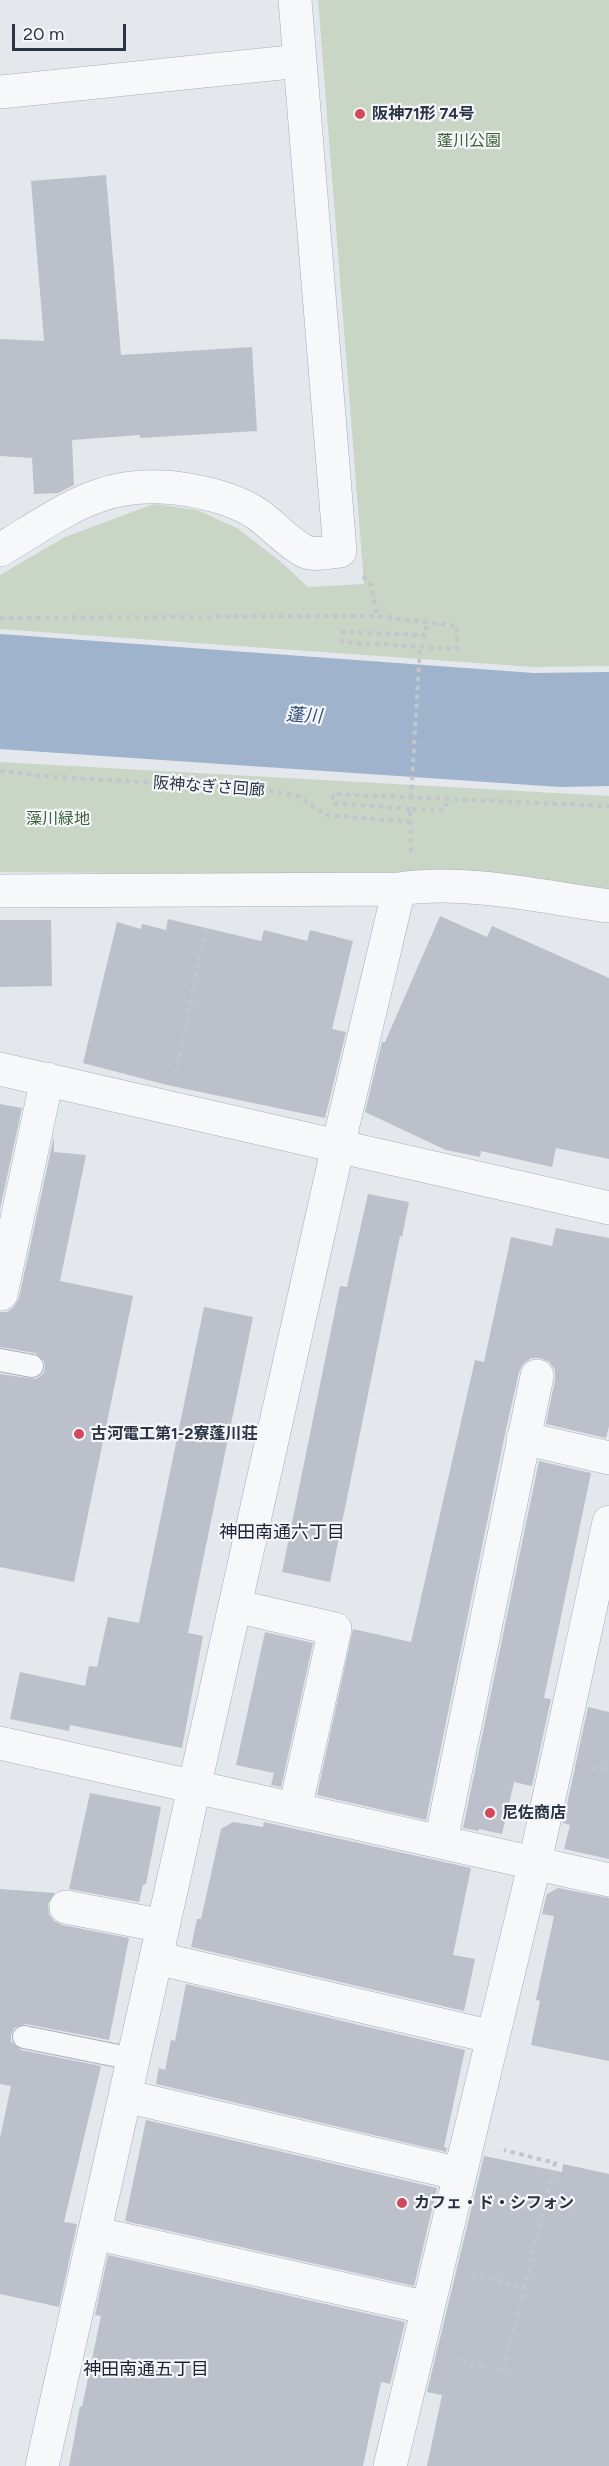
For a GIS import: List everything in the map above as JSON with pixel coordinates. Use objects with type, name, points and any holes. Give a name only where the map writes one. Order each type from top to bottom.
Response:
[{"type":"street","points":[[0,550],[82,501],[123,488],[165,486],[213,494],[255,513],[304,551],[317,554],[340,551],[295,0]]},
{"type":"street","points":[[0,92],[300,61]]},
{"type":"street","points":[[0,891],[473,887],[609,906]]},
{"type":"street","points":[[42,2466],[338,1146],[405,888]]},
{"type":"street","points":[[0,1069],[609,1208]]},
{"type":"street","points":[[1,1294],[46,1079]]},
{"type":"street","points":[[441,1841],[537,1376]]},
{"type":"street","points":[[524,1438],[609,1458]]},
{"type":"street","points":[[390,2466],[535,1862],[609,1522]]},
{"type":"street","points":[[235,1606],[335,1629],[295,1809]]},
{"type":"street","points":[[0,1743],[609,1880]]},
{"type":"street","points":[[66,1907],[163,1926]]},
{"type":"street","points":[[156,1958],[493,2037]]},
{"type":"street","points":[[125,2096],[460,2174]]},
{"type":"street","points":[[94,2233],[428,2308]]},
{"type":"lane","points":[[0,1360],[32,1366]]},
{"type":"lane","points":[[24,2037],[134,2059]]},
{"type":"path","points":[[371,585],[377,616]]},
{"type":"path","points":[[0,618],[377,616],[457,626],[457,649],[342,642],[343,632],[426,635],[426,623]]},
{"type":"path","points":[[411,798],[420,646]]},
{"type":"path","name":"阪神なぎさ回廊","points":[[0,771],[56,777],[255,788],[298,796],[326,815],[412,822]]},
{"type":"path","points":[[447,800],[446,810],[410,809],[333,803],[333,794],[609,806]]},
{"type":"path","points":[[405,888],[412,822],[410,809]]},
{"type":"path","points":[[169,1108],[213,889]]},
{"type":"path","points":[[418,2351],[502,2371],[555,2163],[468,2141]]},
{"type":"path","points":[[438,2266],[524,2288]]},
{"type":"green space","name":"蓬川公園","points":[[318,0],[609,0],[609,666],[533,667],[0,629],[0,575],[65,537],[154,504],[197,510],[237,528],[281,562],[308,587],[364,584]]},
{"type":"green space","name":"藻川緑地","points":[[0,762],[609,796],[609,897],[502,876],[0,872]]},
{"type":"water","name":"蓬川","points":[[0,634],[534,673],[609,672],[609,786],[560,787],[0,749]]},
{"type":"building","points":[[106,175],[121,355],[252,347],[257,431],[72,440],[74,485],[58,493],[34,494],[32,458],[0,456],[0,339],[44,341],[31,181]]},
{"type":"building","points":[[440,916],[487,937],[492,926],[609,978],[609,1159],[556,1148],[552,1167],[481,1151],[480,1157],[446,1150],[365,1112],[382,1042],[385,1042]]},
{"type":"building","points":[[168,919],[261,941],[264,930],[307,941],[310,930],[353,941],[332,1029],[346,1032],[325,1118],[167,1085],[83,1063],[117,922],[141,929],[142,924],[166,930]]},
{"type":"building","points":[[0,920],[51,920],[52,986],[0,987]]},
{"type":"building","points":[[0,1104],[22,1108],[0,1209]]},
{"type":"building","points":[[54,1136],[54,1152],[86,1155],[60,1281],[133,1296],[74,1582],[0,1567],[0,1374],[36,1379],[43,1374],[45,1368],[44,1361],[35,1353],[0,1347],[0,1312],[7,1312],[14,1307],[19,1298]]},
{"type":"building","points":[[368,1194],[409,1202],[402,1237],[400,1236],[330,1582],[282,1572],[340,1286],[347,1287]]},
{"type":"building","points":[[556,1228],[609,1238],[609,1426],[606,1438],[546,1424],[555,1370],[549,1362],[540,1358],[531,1358],[523,1364],[519,1372],[505,1434],[426,1820],[317,1795],[353,1629],[411,1642],[475,1360],[484,1362],[511,1237],[552,1246]]},
{"type":"building","points":[[204,1307],[253,1317],[188,1633],[203,1636],[182,1748],[70,1725],[69,1731],[10,1719],[20,1672],[85,1686],[89,1666],[97,1667],[108,1617],[139,1623]]},
{"type":"building","points":[[539,1461],[591,1473],[544,1698],[551,1699],[532,1786],[514,1782],[502,1834],[479,1829],[478,1831],[463,1828]]},
{"type":"building","points":[[265,1632],[313,1643],[281,1787],[271,1785],[274,1773],[236,1765]]},
{"type":"building","points":[[588,1707],[609,1712],[609,1859],[564,1849],[570,1825],[563,1823]]},
{"type":"building","points":[[90,1793],[161,1807],[146,1884],[143,1885],[139,1902],[69,1889]]},
{"type":"building","points":[[233,1822],[263,1827],[264,1822],[471,1868],[453,1955],[475,1959],[464,2011],[191,1947],[197,1919],[201,1919],[221,1829]]},
{"type":"building","points":[[558,1888],[609,1898],[609,2061],[531,2045],[540,2001],[536,2000],[554,1916],[542,1914],[547,1894]]},
{"type":"building","points":[[0,1889],[55,1893],[48,1904],[49,1914],[54,1921],[62,1925],[129,1938],[109,2040],[26,2024],[14,2028],[11,2035],[11,2042],[21,2050],[101,2066],[64,2222],[77,2224],[59,2307],[0,2294],[0,2138],[11,2086],[0,2084]]},
{"type":"building","points":[[186,1984],[465,2050],[444,2147],[447,2148],[446,2152],[156,2084],[159,2068],[165,2070],[171,2040],[175,2041]]},
{"type":"building","points":[[146,2120],[437,2188],[414,2286],[125,2221]]},
{"type":"building","points":[[484,2156],[562,2172],[563,2164],[609,2174],[609,2466],[427,2466],[442,2395],[427,2392]]},
{"type":"building","points":[[108,2255],[405,2322],[390,2384],[381,2382],[363,2466],[69,2466],[101,2316],[95,2315]]},
{"type":"place","name":"阪神71形 74号","points":[[360,114]]},
{"type":"place","name":"古河電工第1-2寮蓬川荘","points":[[79,1434]]},
{"type":"place","name":"尼佐商店","points":[[490,1813]]},
{"type":"place","name":"カフェ・ド・シフォン","points":[[402,2203]]},
{"type":"district","name":"神田南通六丁目","points":[[282,1533]]},
{"type":"district","name":"神田南通五丁目","points":[[146,2370]]}]
